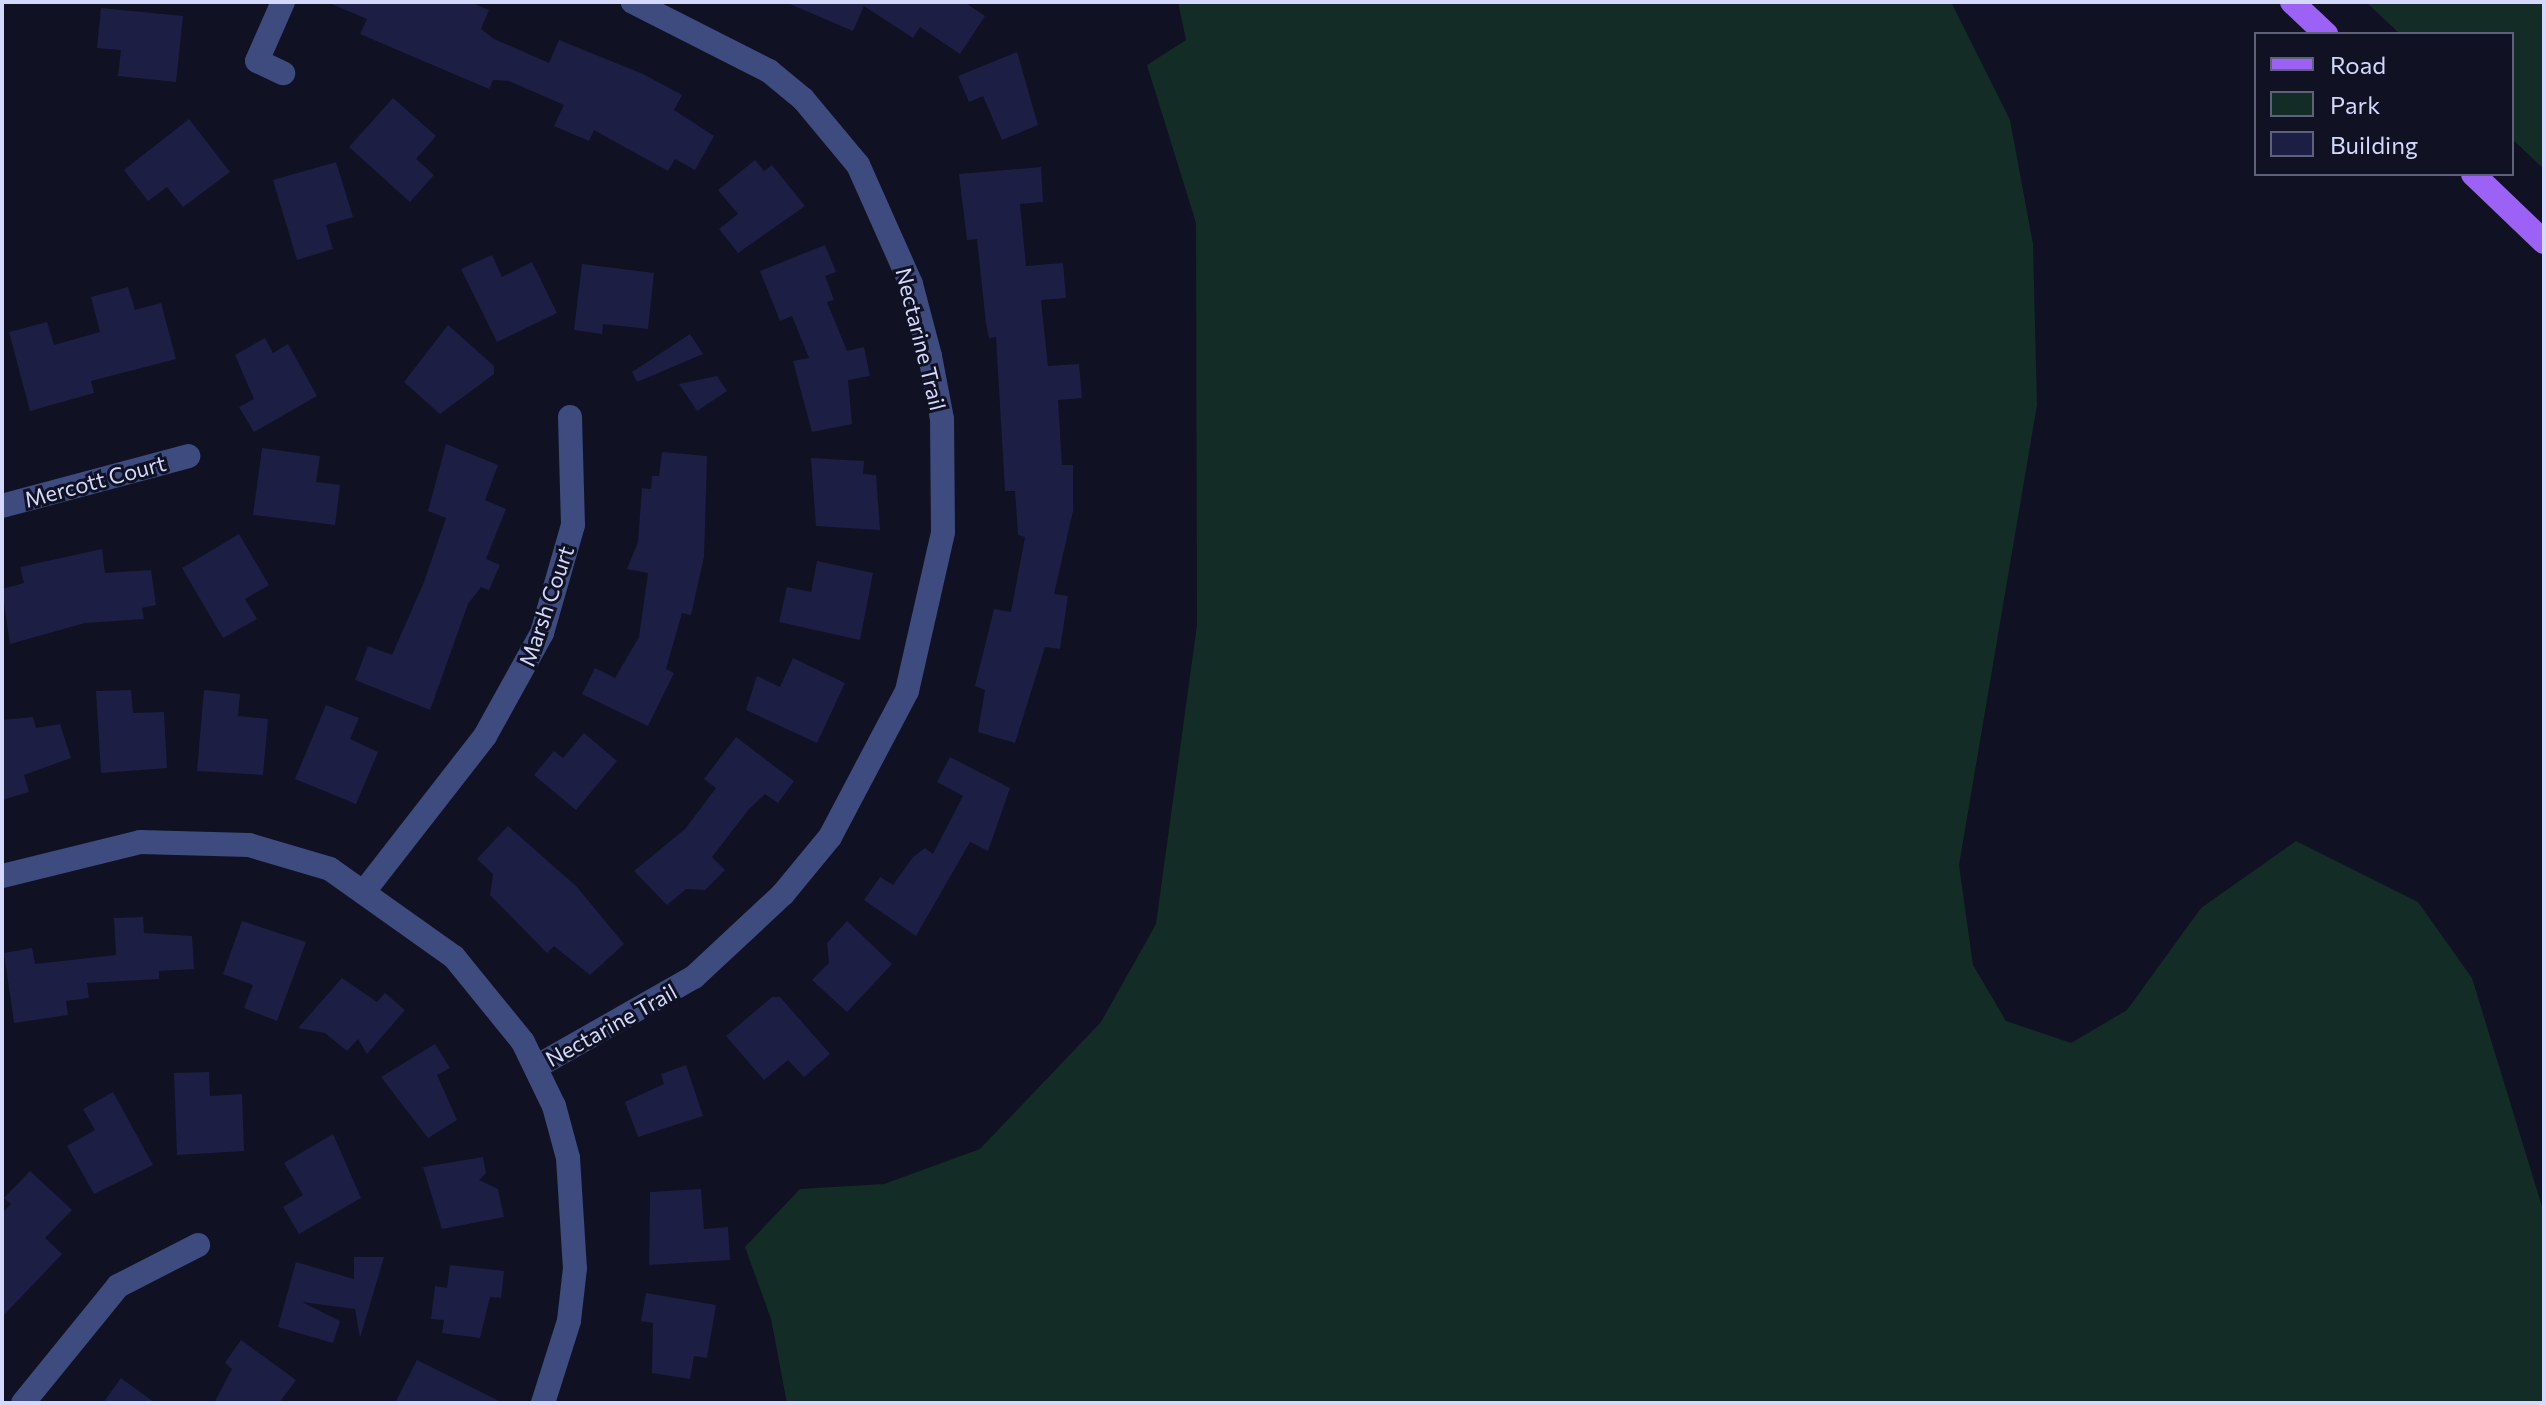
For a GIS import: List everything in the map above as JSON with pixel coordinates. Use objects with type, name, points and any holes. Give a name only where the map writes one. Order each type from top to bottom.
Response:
[{"type":"main road","points":[[2292,2],[2324,32]]},
{"type":"main road","points":[[2475,176],[2544,242]]},
{"type":"street","points":[[283,2],[257,61],[283,73]]},
{"type":"street","name":"Nectarine Trail","points":[[536,1067],[694,977],[783,894],[830,837],[907,691],[943,532],[942,419],[930,356],[911,284],[858,165],[803,99],[769,71],[633,2]]},
{"type":"street","name":"Marsh Court","points":[[366,889],[485,736],[542,633],[573,525],[570,417]]},
{"type":"street","name":"Mercott Court","points":[[2,506],[188,456]]},
{"type":"street","points":[[2,876],[100,848],[202,840],[294,855],[366,889],[454,957],[493,999],[536,1067],[568,1158],[575,1214],[569,1321],[543,1403]]},
{"type":"street","points":[[23,1403],[118,1286],[198,1245]]},
{"type":"green space","points":[[1178,2],[1951,2],[2010,120],[2033,244],[2037,405],[1959,865],[1973,965],[2006,1021],[2071,1043],[2127,1010],[2201,908],[2296,841],[2418,902],[2472,978],[2544,1213],[2544,1403],[787,1403],[771,1319],[745,1247],[800,1189],[884,1184],[980,1149],[1101,1022],[1156,924],[1197,625],[1196,223],[1147,65],[1186,40]]},
{"type":"green space","points":[[2366,2],[2544,2],[2544,169],[2514,141],[2514,32],[2398,32]]},
{"type":"building","points":[[327,2],[470,2],[489,10],[481,29],[494,39],[549,63],[559,40],[643,74],[682,95],[674,110],[714,136],[695,170],[675,159],[668,171],[594,130],[589,141],[554,126],[564,105],[509,81],[493,80],[489,89],[360,34],[367,19]]},
{"type":"building","points":[[785,2],[964,2],[985,16],[960,54],[920,27],[913,38],[864,6],[853,31]]},
{"type":"building","points":[[101,8],[183,16],[176,82],[118,76],[121,50],[97,48]]},
{"type":"building","points":[[1017,52],[1038,125],[1002,140],[983,96],[969,102],[958,76]]},
{"type":"building","points":[[393,98],[436,136],[416,159],[434,175],[410,202],[349,147]]},
{"type":"building","points":[[189,119],[230,172],[183,207],[167,187],[148,201],[124,170]]},
{"type":"building","points":[[755,160],[764,171],[772,165],[805,206],[738,253],[719,229],[738,214],[718,190]]},
{"type":"building","points":[[336,162],[353,217],[326,225],[333,249],[297,260],[273,180]]},
{"type":"building","points":[[1041,167],[1043,202],[1020,204],[1026,266],[1063,263],[1066,298],[1041,300],[1048,366],[1079,364],[1082,398],[1058,400],[1062,465],[1073,465],[1073,511],[1054,594],[1068,596],[1060,649],[1045,647],[1015,743],[978,732],[985,690],[975,686],[994,609],[1011,612],[1025,537],[1018,535],[1015,491],[1005,491],[996,337],[989,338],[977,239],[967,240],[959,174]]},
{"type":"building","points":[[825,245],[836,272],[825,276],[834,300],[827,302],[847,351],[864,347],[870,376],[848,380],[852,424],[812,432],[793,361],[809,358],[792,316],[780,321],[760,271]]},
{"type":"building","points":[[492,255],[502,277],[532,262],[557,313],[497,342],[461,269]]},
{"type":"building","points":[[582,264],[654,273],[648,329],[603,324],[602,334],[574,330]]},
{"type":"building","points":[[128,287],[135,310],[161,303],[176,359],[91,381],[94,393],[30,411],[9,332],[47,322],[54,345],[100,332],[91,297]]},
{"type":"building","points":[[448,325],[494,366],[494,374],[440,414],[404,382]]},
{"type":"building","points":[[690,334],[703,354],[637,382],[632,372]]},
{"type":"building","points":[[265,338],[273,353],[288,344],[317,396],[254,432],[239,407],[254,399],[235,355]]},
{"type":"building","points":[[717,376],[727,391],[697,411],[679,384]]},
{"type":"building","points":[[446,444],[498,465],[485,500],[506,509],[486,559],[500,565],[489,590],[481,587],[468,604],[430,710],[355,680],[368,646],[392,655],[424,582],[446,518],[428,511]]},
{"type":"building","points":[[262,448],[320,456],[316,482],[340,485],[335,525],[253,515]]},
{"type":"building","points":[[662,452],[707,456],[704,557],[691,615],[682,613],[666,669],[674,673],[648,726],[582,694],[595,668],[615,678],[639,637],[648,573],[627,569],[638,542],[642,488],[651,489],[652,476],[659,476]]},
{"type":"building","points":[[811,458],[864,461],[863,474],[876,475],[880,530],[816,526]]},
{"type":"building","points":[[239,534],[269,585],[245,599],[257,619],[223,638],[182,568]]},
{"type":"building","points":[[102,549],[105,573],[151,570],[156,605],[142,608],[144,619],[85,623],[10,644],[2,589],[24,583],[20,567]]},
{"type":"building","points":[[817,561],[873,573],[860,640],[779,622],[787,587],[811,592]]},
{"type":"building","points":[[793,658],[845,683],[817,743],[746,710],[757,676],[780,687]]},
{"type":"building","points":[[131,690],[133,713],[164,712],[167,768],[101,773],[96,691]]},
{"type":"building","points":[[204,690],[240,694],[238,716],[268,719],[263,775],[197,771]]},
{"type":"building","points":[[326,705],[359,718],[350,739],[378,752],[356,804],[295,779]]},
{"type":"building","points":[[33,717],[36,728],[60,724],[71,758],[24,775],[29,792],[2,800],[2,720]]},
{"type":"building","points":[[584,733],[617,761],[576,810],[534,775],[554,751],[563,758]]},
{"type":"building","points":[[736,737],[794,781],[778,803],[765,794],[749,809],[712,857],[725,870],[705,890],[686,889],[667,905],[634,871],[685,829],[716,788],[704,779]]},
{"type":"building","points":[[950,757],[1010,788],[988,851],[970,842],[916,936],[864,900],[880,877],[893,885],[913,857],[925,848],[933,854],[963,796],[937,782]]},
{"type":"building","points":[[508,826],[577,887],[624,944],[590,975],[554,946],[547,953],[490,895],[493,874],[477,859]]},
{"type":"building","points":[[143,917],[144,933],[192,936],[194,969],[159,971],[159,979],[87,983],[89,998],[66,1001],[68,1015],[14,1023],[4,953],[32,948],[35,964],[116,955],[114,918]]},
{"type":"building","points":[[242,921],[306,942],[277,1021],[244,1008],[253,985],[223,974]]},
{"type":"building","points":[[847,921],[892,964],[847,1012],[812,980],[829,963],[827,943]]},
{"type":"building","points":[[342,978],[377,1002],[385,993],[405,1010],[367,1054],[358,1039],[347,1051],[325,1033],[298,1028]]},
{"type":"building","points":[[772,997],[780,997],[830,1054],[804,1077],[788,1060],[764,1080],[726,1036]]},
{"type":"building","points":[[435,1044],[450,1068],[437,1075],[457,1120],[428,1138],[381,1077]]},
{"type":"building","points":[[686,1065],[703,1116],[638,1137],[625,1102],[664,1084],[661,1074]]},
{"type":"building","points":[[209,1072],[210,1096],[242,1094],[244,1151],[177,1155],[174,1073]]},
{"type":"building","points":[[113,1092],[153,1165],[94,1194],[67,1146],[95,1130],[83,1109]]},
{"type":"building","points":[[333,1134],[361,1198],[299,1234],[283,1207],[303,1195],[284,1163]]},
{"type":"building","points":[[483,1157],[486,1173],[479,1180],[498,1189],[504,1217],[442,1229],[423,1167]]},
{"type":"building","points":[[30,1171],[72,1210],[45,1238],[62,1254],[2,1317],[2,1213],[11,1204],[4,1198]]},
{"type":"building","points":[[701,1189],[704,1229],[728,1227],[730,1260],[649,1265],[650,1192]]},
{"type":"building","points":[[354,1257],[384,1257],[360,1338],[355,1309],[302,1302],[340,1321],[333,1343],[278,1327],[296,1262],[354,1279]]},
{"type":"building","points":[[450,1265],[504,1271],[501,1298],[490,1297],[480,1338],[442,1333],[444,1320],[431,1319],[435,1286],[447,1288]]},
{"type":"building","points":[[646,1293],[716,1305],[707,1358],[694,1356],[690,1379],[652,1373],[653,1323],[641,1321]]},
{"type":"building","points":[[241,1340],[296,1380],[279,1403],[214,1403],[232,1369],[225,1363]]},
{"type":"building","points":[[417,1360],[503,1403],[395,1403]]},
{"type":"building","points":[[121,1378],[155,1403],[103,1403]]}]
